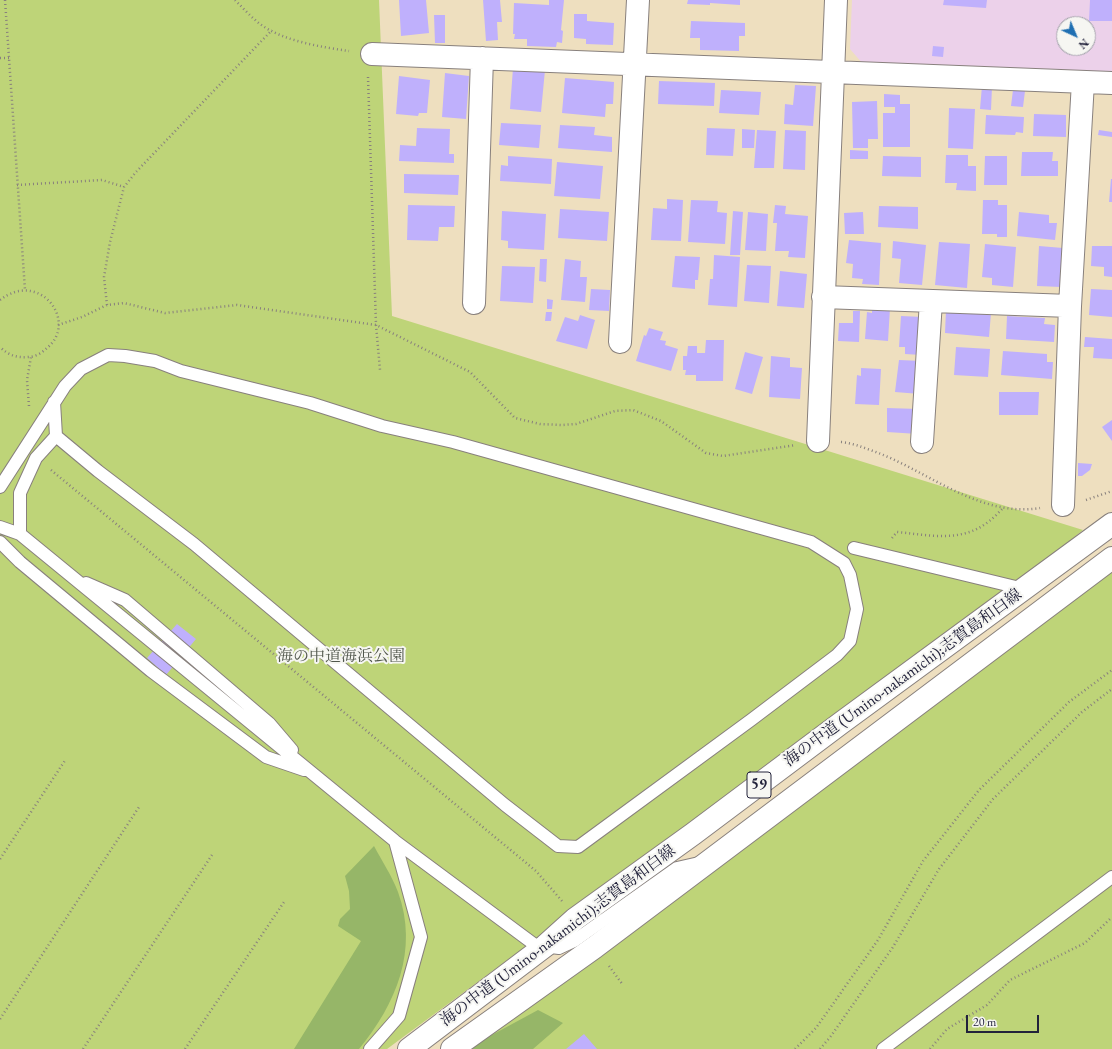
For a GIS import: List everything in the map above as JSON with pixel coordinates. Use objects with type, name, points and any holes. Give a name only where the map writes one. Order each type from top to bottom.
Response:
[{"type":"street","points":[[620,342],[636,63],[638,0]]},
{"type":"street","points":[[818,441],[836,0]]},
{"type":"street","points":[[372,54],[636,63],[1112,83]]},
{"type":"street","points":[[474,303],[482,58]]},
{"type":"street","points":[[1063,505],[1070,306],[1082,82]]},
{"type":"street","points":[[823,297],[1070,306]]},
{"type":"street","points":[[922,442],[931,301]]},
{"type":"street","name":"海の中道 (Umino-nakamichi);志賀島和白線","points":[[409,1049],[545,946],[575,919],[693,834],[847,718],[1112,524]]},
{"type":"street","name":"海の中道 (Umino-nakamichi);志賀島和白線","points":[[452,1049],[710,861],[847,756],[1112,558]]},
{"type":"lane","points":[[0,487],[65,386],[82,369],[108,355],[155,361],[181,371],[310,403],[382,426],[453,442],[811,542],[844,563],[850,575],[857,609],[850,642],[837,655],[578,847],[558,846],[505,805],[194,544],[103,475],[56,436]]},
{"type":"lane","points":[[20,534],[20,493],[36,458],[56,436],[54,402]]},
{"type":"lane","points":[[0,527],[20,534],[395,841],[535,945],[559,948],[574,941],[677,868],[710,861]]},
{"type":"lane","points":[[0,542],[20,562],[151,671],[266,757],[313,773]]},
{"type":"lane","points":[[854,548],[1024,589]]},
{"type":"lane","points":[[74,578],[125,600],[269,723],[313,773]]},
{"type":"lane","points":[[370,1049],[399,1016],[421,937],[395,841]]},
{"type":"lane","points":[[883,1049],[1112,877]]},
{"type":"path","points":[[5,0],[25,290]]},
{"type":"path","points":[[235,0],[261,24],[292,39],[320,46],[372,54],[367,73],[376,325],[380,370]]},
{"type":"path","points":[[107,305],[104,277],[110,242],[124,187],[136,172],[272,30]]},
{"type":"path","points":[[0,58],[9,58]]},
{"type":"path","points":[[17,185],[102,180],[124,187]]},
{"type":"path","points":[[0,300],[8,294],[25,290],[42,295],[51,303],[57,313],[58,325],[56,336],[50,346],[41,353],[31,357],[21,358],[11,355],[1,349]]},
{"type":"path","points":[[58,325],[82,317],[107,305],[124,302],[165,313],[237,305],[376,325],[470,372],[515,418],[540,424],[576,424],[615,411],[633,410],[661,421],[706,453],[723,456],[818,441],[849,443],[889,457],[958,492],[984,503],[1028,510],[1078,503],[1112,491]]},
{"type":"path","points":[[31,357],[27,380],[30,415],[40,425]]},
{"type":"path","points":[[36,458],[536,872],[575,919]]},
{"type":"path","points":[[879,554],[897,532],[956,537],[969,533],[988,522],[1004,506]]},
{"type":"path","points":[[795,1049],[816,1028],[878,940],[923,861],[979,790],[1069,702],[1112,670]]},
{"type":"path","points":[[820,1049],[831,1036],[894,947],[939,869],[993,799],[1077,717],[1112,689]]},
{"type":"path","points":[[0,860],[66,759]]},
{"type":"path","points":[[0,1019],[139,807]]},
{"type":"path","points":[[83,1049],[212,855]]},
{"type":"path","points":[[185,1049],[284,902]]},
{"type":"path","points":[[930,1049],[948,1029],[987,1005],[1010,980],[1085,943],[1112,918]]},
{"type":"path","points":[[595,946],[623,985]]},
{"type":"shaded area","points":[[852,0],[1112,0],[1112,75],[863,64],[850,49]]},
{"type":"green space","name":"海の中道海浜公園","points":[[0,0],[379,0],[392,316],[1083,530],[1026,577],[387,1049],[0,1049]]},
{"type":"green space","points":[[1112,568],[1112,1049],[460,1049]]},
{"type":"green space","points":[[374,846],[396,886],[404,914],[406,935],[405,955],[393,995],[384,1014],[359,1049],[294,1049],[361,941],[338,926],[340,919],[350,909],[349,891],[345,876]]},
{"type":"green space","points":[[538,1010],[563,1023],[533,1049],[466,1049]]},
{"type":"building","points":[[399,0],[426,0],[429,33],[401,36]]},
{"type":"building","points":[[483,0],[500,0],[502,22],[497,22],[498,40],[486,41]]},
{"type":"building","points":[[549,0],[564,0],[561,30],[563,31],[562,43],[557,42],[556,47],[527,46],[527,39],[514,39],[514,3],[549,5]]},
{"type":"building","points":[[688,0],[740,0],[740,5],[710,3],[710,5],[687,4]]},
{"type":"building","points":[[944,0],[987,0],[986,8],[943,5]]},
{"type":"building","points":[[1090,0],[1112,0],[1112,21],[1096,21],[1096,16],[1089,16]]},
{"type":"building","points":[[574,14],[587,14],[587,21],[614,23],[613,45],[586,44],[586,39],[574,38]]},
{"type":"building","points":[[434,15],[445,15],[445,43],[435,43]]},
{"type":"building","points":[[691,21],[745,23],[745,36],[739,36],[739,51],[700,50],[700,38],[690,38]]},
{"type":"building","points":[[933,46],[944,47],[943,57],[932,56]]},
{"type":"building","points":[[513,68],[545,70],[541,112],[510,109]]},
{"type":"building","points":[[445,73],[469,76],[466,119],[442,117]]},
{"type":"building","points":[[399,76],[430,80],[427,113],[419,113],[418,116],[396,114]]},
{"type":"building","points":[[565,78],[614,82],[613,104],[606,104],[605,117],[562,113]]},
{"type":"building","points":[[659,81],[715,83],[714,106],[658,104]]},
{"type":"building","points":[[795,85],[816,86],[813,126],[784,124],[785,104],[793,105]]},
{"type":"building","points":[[982,86],[992,87],[991,110],[980,109]]},
{"type":"building","points":[[721,90],[761,92],[759,115],[719,113]]},
{"type":"building","points":[[1013,90],[1025,91],[1023,107],[1011,106]]},
{"type":"building","points":[[884,94],[900,95],[900,104],[910,104],[910,147],[883,147],[883,113],[895,113],[895,107],[884,107]]},
{"type":"building","points":[[877,101],[878,139],[868,139],[868,148],[853,148],[852,102]]},
{"type":"building","points":[[949,108],[975,109],[973,149],[948,148]]},
{"type":"building","points":[[1034,114],[1066,115],[1066,137],[1033,136]]},
{"type":"building","points":[[986,115],[1024,117],[1023,133],[1016,132],[1015,135],[985,134]]},
{"type":"building","points":[[501,123],[541,125],[539,148],[499,145]]},
{"type":"building","points":[[560,125],[595,127],[594,135],[612,137],[612,152],[558,148]]},
{"type":"building","points":[[417,128],[450,129],[449,154],[454,154],[454,163],[399,161],[400,145],[416,146]]},
{"type":"building","points":[[707,128],[735,129],[733,156],[706,155]]},
{"type":"building","points":[[742,129],[755,130],[754,148],[742,148]]},
{"type":"building","points":[[757,130],[776,131],[774,168],[754,168]]},
{"type":"building","points":[[785,130],[806,131],[805,170],[783,169]]},
{"type":"building","points":[[1099,130],[1112,132],[1112,137],[1098,135]]},
{"type":"building","points":[[850,150],[868,151],[868,159],[850,159]]},
{"type":"building","points":[[1022,152],[1053,152],[1052,161],[1058,161],[1058,176],[1021,176]]},
{"type":"building","points":[[946,155],[968,155],[968,166],[976,166],[976,191],[956,190],[957,183],[945,183]]},
{"type":"building","points":[[508,156],[552,159],[551,184],[500,181],[501,165],[508,166]]},
{"type":"building","points":[[883,156],[921,157],[921,177],[882,176]]},
{"type":"building","points":[[985,156],[1007,156],[1007,185],[984,185]]},
{"type":"building","points":[[557,162],[603,166],[600,199],[554,196]]},
{"type":"building","points":[[404,174],[459,175],[458,195],[404,193]]},
{"type":"building","points":[[1111,179],[1112,202],[1109,202]]},
{"type":"building","points":[[667,199],[683,200],[681,241],[651,240],[653,208],[667,209]]},
{"type":"building","points":[[691,200],[718,201],[717,212],[727,213],[725,244],[688,242]]},
{"type":"building","points":[[983,200],[998,200],[998,205],[1007,205],[1007,237],[997,237],[997,234],[982,234]]},
{"type":"building","points":[[408,205],[455,206],[454,227],[439,227],[438,241],[407,240]]},
{"type":"building","points":[[775,205],[786,206],[785,214],[808,216],[805,258],[788,257],[789,251],[775,251],[777,223],[773,223]]},
{"type":"building","points":[[879,206],[918,207],[918,229],[878,227]]},
{"type":"building","points":[[560,209],[609,212],[607,241],[558,238]]},
{"type":"building","points":[[502,211],[546,214],[544,250],[508,248],[508,241],[501,240]]},
{"type":"building","points":[[733,211],[743,212],[740,255],[730,255]]},
{"type":"building","points":[[748,212],[768,214],[766,251],[745,250]]},
{"type":"building","points":[[863,212],[864,234],[845,234],[844,213]]},
{"type":"building","points":[[1019,212],[1049,215],[1049,223],[1057,223],[1055,240],[1017,236]]},
{"type":"building","points":[[849,240],[881,243],[879,285],[862,284],[863,279],[852,278],[853,264],[846,263]]},
{"type":"building","points":[[893,241],[926,245],[922,285],[899,283],[901,259],[892,258]]},
{"type":"building","points":[[939,242],[970,244],[967,288],[935,285]]},
{"type":"building","points":[[985,244],[1016,247],[1013,287],[992,285],[992,278],[982,277]]},
{"type":"building","points":[[1039,246],[1063,248],[1061,287],[1037,286]]},
{"type":"building","points":[[1092,246],[1112,246],[1112,277],[1104,276],[1104,267],[1091,266]]},
{"type":"building","points":[[714,255],[740,257],[737,307],[708,305],[710,279],[713,279]]},
{"type":"building","points":[[675,256],[700,257],[698,280],[695,280],[695,289],[672,287]]},
{"type":"building","points":[[540,259],[547,259],[546,282],[539,281]]},
{"type":"building","points":[[565,259],[581,261],[580,277],[587,277],[585,302],[561,300]]},
{"type":"building","points":[[747,265],[771,266],[769,303],[744,301]]},
{"type":"building","points":[[502,266],[535,267],[533,303],[500,301]]},
{"type":"building","points":[[780,271],[807,274],[804,308],[777,306]]},
{"type":"building","points":[[591,289],[610,290],[609,311],[589,310]]},
{"type":"building","points":[[1091,289],[1112,290],[1112,317],[1089,315]]},
{"type":"building","points":[[547,299],[553,300],[552,309],[547,309]]},
{"type":"building","points":[[872,306],[890,308],[888,341],[865,339],[867,312],[872,313]]},
{"type":"building","points":[[946,310],[991,313],[989,337],[945,333]]},
{"type":"building","points":[[853,311],[860,311],[859,342],[838,341],[839,323],[853,323]]},
{"type":"building","points":[[546,312],[552,312],[551,321],[545,321]]},
{"type":"building","points":[[580,315],[595,320],[587,349],[556,341],[565,317],[578,321]]},
{"type":"building","points":[[901,316],[923,317],[922,355],[905,354],[905,347],[899,347]]},
{"type":"building","points":[[1007,316],[1045,318],[1044,324],[1055,325],[1054,342],[1006,339]]},
{"type":"building","points":[[649,328],[663,332],[660,340],[666,341],[665,345],[678,349],[671,371],[636,361],[644,335],[646,336]]},
{"type":"building","points":[[1085,337],[1112,339],[1112,359],[1093,358],[1094,347],[1084,347]]},
{"type":"building","points":[[706,340],[724,340],[723,381],[696,381],[696,375],[685,375],[686,370],[683,370],[683,356],[687,356],[688,346],[697,346],[697,353],[705,353]]},
{"type":"building","points":[[956,347],[990,349],[988,377],[954,375]]},
{"type":"building","points":[[1003,351],[1047,354],[1047,362],[1053,362],[1052,379],[1001,375]]},
{"type":"building","points":[[745,352],[763,357],[752,394],[735,389]]},
{"type":"building","points":[[771,356],[790,358],[790,367],[802,368],[800,399],[769,397]]},
{"type":"building","points":[[899,360],[922,361],[920,394],[895,392]]},
{"type":"building","points":[[861,368],[881,369],[879,405],[855,404],[857,375],[861,376]]},
{"type":"building","points":[[999,392],[1039,392],[1038,415],[999,415]]},
{"type":"building","points":[[887,408],[919,409],[918,434],[887,432]]},
{"type":"building","points":[[1112,420],[1112,441],[1102,427]]},
{"type":"building","points":[[1078,463],[1092,464],[1090,470],[1082,476],[1078,476]]},
{"type":"building","points":[[177,624],[196,639],[166,675],[147,658]]},
{"type":"building","points":[[584,1034],[597,1049],[566,1049]]}]
